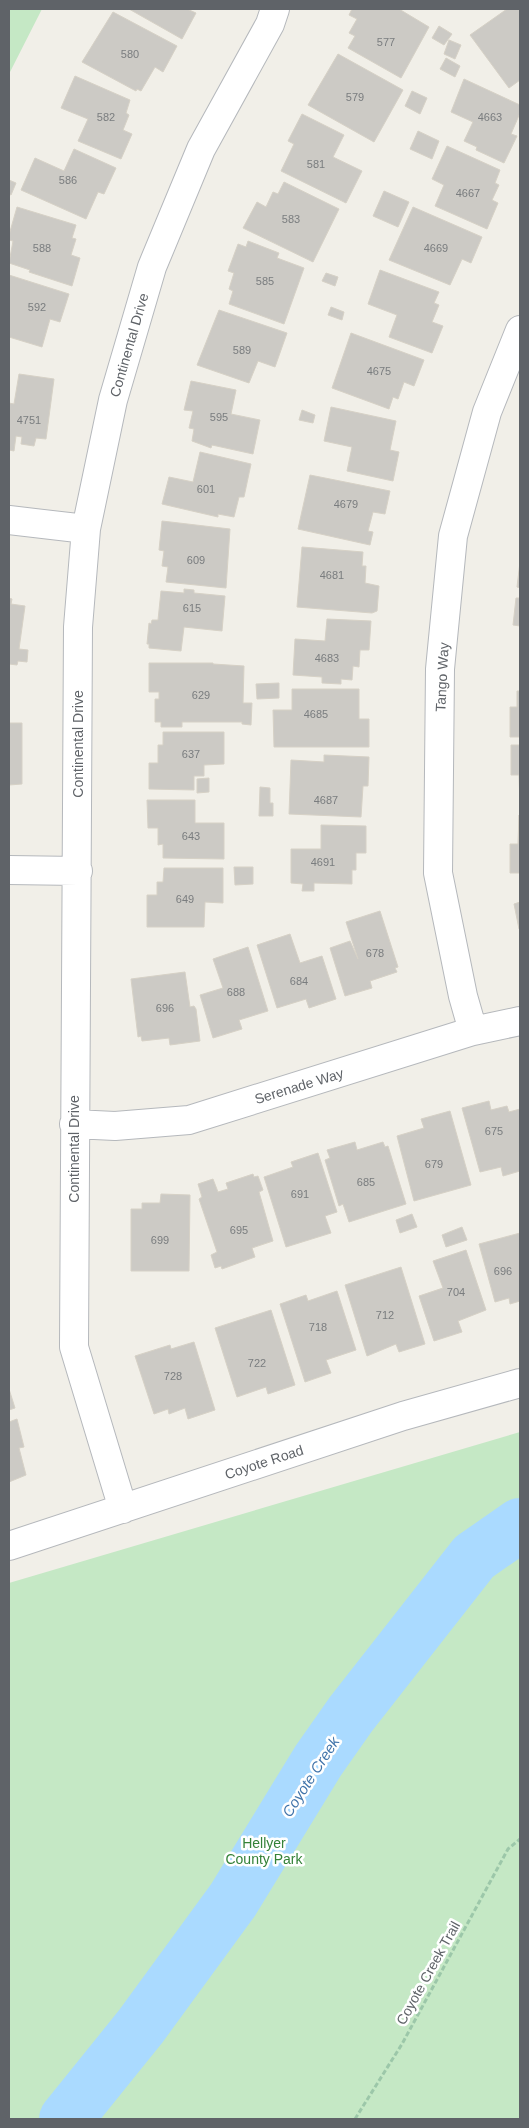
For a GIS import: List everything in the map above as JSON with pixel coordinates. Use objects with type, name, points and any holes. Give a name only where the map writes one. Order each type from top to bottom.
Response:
[{"type":"street","name":"Continental Drive","points":[[122,1509],[74,1347],[78,627],[86,530],[113,400],[152,267],[201,149],[270,24],[275,9]]},
{"type":"street","name":"Tango Way","points":[[473,1031],[463,996],[438,873],[440,669],[453,536],[487,412],[520,330]]},
{"type":"street","points":[[9,520],[86,530]]},
{"type":"street","points":[[9,870],[78,871]]},
{"type":"street","name":"Serenade Way","points":[[74,1124],[115,1126],[188,1120],[473,1031],[520,1021]]},
{"type":"street","name":"Coyote Road","points":[[9,1546],[404,1416],[520,1383]]},
{"type":"path","name":"Coyote Creek Trail","points":[[355,2119],[402,2044],[508,1849],[520,1839]]},
{"type":"green space","points":[[9,9],[42,9],[9,74]]},
{"type":"green space","name":"Hellyer County Park","points":[[520,1432],[520,2119],[9,2119],[9,1583]]},
{"type":"building","points":[[129,9],[187,9],[196,13],[182,39]]},
{"type":"building","points":[[352,9],[399,9],[429,27],[401,78],[348,48],[355,36],[349,33],[357,19],[349,15]]},
{"type":"building","points":[[507,9],[520,9],[520,80],[509,88],[470,35]]},
{"type":"building","points":[[113,12],[177,46],[163,72],[155,67],[141,91],[137,89],[136,91],[82,62]]},
{"type":"building","points":[[439,26],[452,34],[444,45],[432,38]]},
{"type":"building","points":[[449,40],[461,45],[455,59],[444,54]]},
{"type":"building","points":[[338,54],[403,90],[374,142],[308,105]]},
{"type":"building","points":[[446,58],[460,66],[455,77],[440,69]]},
{"type":"building","points":[[75,76],[130,100],[126,113],[129,115],[123,130],[132,134],[121,159],[78,141],[88,119],[61,108]]},
{"type":"building","points":[[464,79],[520,105],[520,113],[511,134],[517,136],[504,163],[476,150],[477,147],[464,141],[473,122],[451,112]]},
{"type":"building","points":[[412,91],[427,98],[420,114],[405,106]]},
{"type":"building","points":[[302,114],[344,135],[333,157],[362,171],[346,203],[281,171],[294,144],[288,141]]},
{"type":"building","points":[[418,131],[439,141],[432,159],[410,149]]},
{"type":"building","points":[[447,146],[500,170],[495,183],[499,185],[492,200],[498,203],[487,229],[435,206],[444,185],[432,179]]},
{"type":"building","points":[[74,149],[116,168],[104,194],[98,192],[86,219],[21,190],[35,158],[64,171]]},
{"type":"building","points":[[9,180],[16,183],[11,195],[9,194]]},
{"type":"building","points":[[284,182],[339,209],[313,262],[243,228],[257,202],[266,207],[273,192],[278,194]]},
{"type":"building","points":[[384,191],[409,202],[398,227],[373,216]]},
{"type":"building","points":[[17,207],[76,225],[72,238],[76,239],[71,255],[80,258],[72,286],[29,272],[30,270],[9,263],[13,241],[9,240],[9,235]]},
{"type":"building","points":[[413,207],[482,237],[471,263],[462,259],[450,285],[389,260]]},
{"type":"building","points":[[248,241],[279,253],[277,258],[304,268],[284,324],[229,304],[233,291],[229,289],[234,273],[228,271],[238,244],[246,247]]},
{"type":"building","points":[[380,270],[439,292],[434,303],[439,305],[432,322],[443,326],[432,353],[389,337],[397,315],[368,304]]},
{"type":"building","points":[[326,273],[338,277],[335,286],[322,281]]},
{"type":"building","points":[[9,275],[69,294],[60,322],[50,319],[42,347],[9,337]]},
{"type":"building","points":[[331,307],[344,312],[342,320],[328,315]]},
{"type":"building","points":[[219,310],[287,333],[275,367],[258,361],[249,383],[197,365]]},
{"type":"building","points":[[351,333],[424,360],[414,386],[404,382],[398,399],[393,397],[389,409],[332,388]]},
{"type":"building","points":[[19,374],[54,379],[46,439],[36,438],[34,446],[21,444],[22,437],[16,436],[14,451],[9,450],[9,403],[14,404]]},
{"type":"building","points":[[191,381],[236,390],[231,414],[260,420],[253,454],[212,445],[211,448],[192,441],[194,429],[189,428],[193,411],[184,410]]},
{"type":"building","points":[[331,407],[396,421],[390,450],[399,452],[393,481],[347,471],[352,447],[324,441]]},
{"type":"building","points":[[302,410],[315,415],[313,423],[299,420]]},
{"type":"building","points":[[200,452],[251,464],[244,497],[239,497],[234,517],[218,514],[218,517],[162,504],[169,477],[193,482]]},
{"type":"building","points":[[310,475],[390,491],[385,514],[373,512],[368,531],[373,532],[370,545],[298,529]]},
{"type":"building","points":[[162,521],[230,529],[226,588],[166,582],[168,567],[162,566],[164,551],[159,550]]},
{"type":"building","points":[[302,547],[363,552],[362,566],[366,566],[365,583],[379,586],[377,611],[372,613],[297,607]]},
{"type":"building","points":[[520,562],[520,588],[517,587]]},
{"type":"building","points":[[184,589],[194,590],[194,593],[225,596],[222,631],[184,627],[181,651],[149,648],[149,644],[147,644],[149,623],[151,624],[152,620],[158,620],[161,591],[184,593]]},
{"type":"building","points":[[9,598],[12,599],[11,604],[25,606],[19,649],[28,650],[27,662],[18,661],[17,665],[9,664]]},
{"type":"building","points":[[516,598],[520,598],[520,626],[513,625]]},
{"type":"building","points":[[327,619],[371,621],[369,650],[360,650],[359,667],[353,666],[352,680],[341,679],[341,684],[322,683],[322,677],[293,675],[295,639],[325,641]]},
{"type":"building","points":[[149,663],[213,663],[244,666],[243,703],[252,703],[251,725],[242,724],[242,722],[182,722],[182,727],[161,727],[161,722],[155,722],[155,699],[159,699],[159,692],[149,692]]},
{"type":"building","points":[[279,683],[279,698],[257,699],[256,684]]},
{"type":"building","points":[[292,689],[359,689],[359,719],[369,719],[369,747],[274,747],[273,710],[292,710]]},
{"type":"building","points":[[517,691],[520,691],[520,737],[510,737],[510,707],[517,707]]},
{"type":"building","points":[[9,723],[22,723],[22,784],[9,785]]},
{"type":"building","points":[[163,732],[224,732],[224,764],[204,765],[204,776],[194,776],[194,790],[149,789],[149,763],[158,763],[158,745],[163,745]]},
{"type":"building","points":[[511,745],[520,745],[520,805],[519,775],[511,775]]},
{"type":"building","points":[[324,755],[369,757],[368,786],[363,786],[361,817],[289,814],[291,760],[324,762]]},
{"type":"building","points":[[209,778],[209,792],[197,793],[197,779]]},
{"type":"building","points":[[260,787],[270,788],[270,803],[273,803],[273,816],[259,816]]},
{"type":"building","points":[[147,800],[195,800],[195,823],[224,823],[224,859],[163,858],[163,844],[158,845],[158,828],[148,828]]},
{"type":"building","points":[[519,815],[520,873],[510,873],[510,844],[518,844]]},
{"type":"building","points":[[321,825],[366,826],[366,853],[356,853],[356,870],[352,870],[352,884],[314,883],[314,891],[302,891],[303,884],[291,883],[291,849],[321,849]]},
{"type":"building","points":[[234,867],[253,867],[253,884],[235,885]]},
{"type":"building","points":[[164,868],[223,868],[223,903],[205,902],[204,927],[147,927],[147,895],[157,895],[157,882],[163,882]]},
{"type":"building","points":[[520,902],[520,929],[519,929],[514,904]]},
{"type":"building","points":[[380,911],[398,967],[395,968],[397,972],[370,981],[372,988],[345,996],[330,948],[350,941],[358,959],[346,922]]},
{"type":"building","points":[[290,934],[300,963],[322,956],[336,999],[309,1008],[306,999],[277,1008],[257,945]]},
{"type":"building","points":[[248,947],[268,1011],[239,1020],[242,1029],[213,1038],[200,995],[223,988],[213,959]]},
{"type":"building","points":[[185,972],[190,1007],[194,1006],[196,1009],[200,1041],[170,1045],[169,1038],[142,1041],[141,1036],[138,1037],[131,979]]},
{"type":"building","points":[[489,1101],[491,1110],[507,1106],[509,1112],[520,1109],[520,1171],[503,1176],[501,1167],[480,1172],[462,1108]]},
{"type":"building","points":[[450,1111],[471,1185],[414,1201],[397,1136],[424,1128],[421,1119]]},
{"type":"building","points":[[355,1142],[357,1150],[383,1142],[385,1147],[388,1146],[406,1204],[349,1222],[343,1204],[339,1206],[325,1160],[330,1158],[327,1150]]},
{"type":"building","points":[[318,1153],[337,1212],[325,1216],[331,1233],[286,1247],[264,1177],[293,1167],[291,1162]]},
{"type":"building","points":[[253,1174],[254,1177],[258,1176],[263,1190],[259,1192],[273,1241],[252,1248],[255,1257],[222,1269],[221,1266],[215,1268],[211,1255],[217,1252],[199,1199],[202,1197],[198,1184],[213,1179],[218,1192],[228,1189],[226,1183]]},
{"type":"building","points":[[161,1194],[190,1195],[189,1271],[131,1271],[131,1209],[142,1209],[142,1203],[160,1203]]},
{"type":"building","points":[[412,1214],[417,1227],[400,1233],[396,1220]]},
{"type":"building","points":[[462,1227],[467,1240],[446,1247],[442,1235]]},
{"type":"building","points":[[520,1233],[520,1301],[510,1304],[509,1298],[495,1302],[479,1244]]},
{"type":"building","points":[[466,1250],[486,1310],[458,1321],[462,1332],[434,1341],[419,1296],[443,1288],[433,1261]]},
{"type":"building","points":[[401,1267],[425,1344],[399,1352],[396,1344],[367,1356],[345,1285]]},
{"type":"building","points":[[337,1291],[356,1350],[326,1360],[331,1373],[305,1382],[280,1304],[306,1295],[308,1301]]},
{"type":"building","points":[[271,1310],[295,1385],[268,1394],[266,1387],[237,1397],[215,1328]]},
{"type":"building","points":[[194,1342],[215,1410],[188,1419],[185,1408],[169,1414],[168,1409],[154,1414],[135,1356],[170,1345],[171,1349]]},
{"type":"building","points":[[9,1389],[15,1408],[9,1410]]},
{"type":"building","points":[[17,1419],[24,1447],[19,1448],[26,1475],[9,1482],[9,1422]]},
{"type":"waterway","name":"Coyote Creek","points":[[66,2119],[141,2026],[233,1900],[318,1761],[351,1714],[474,1557],[520,1525]]}]
